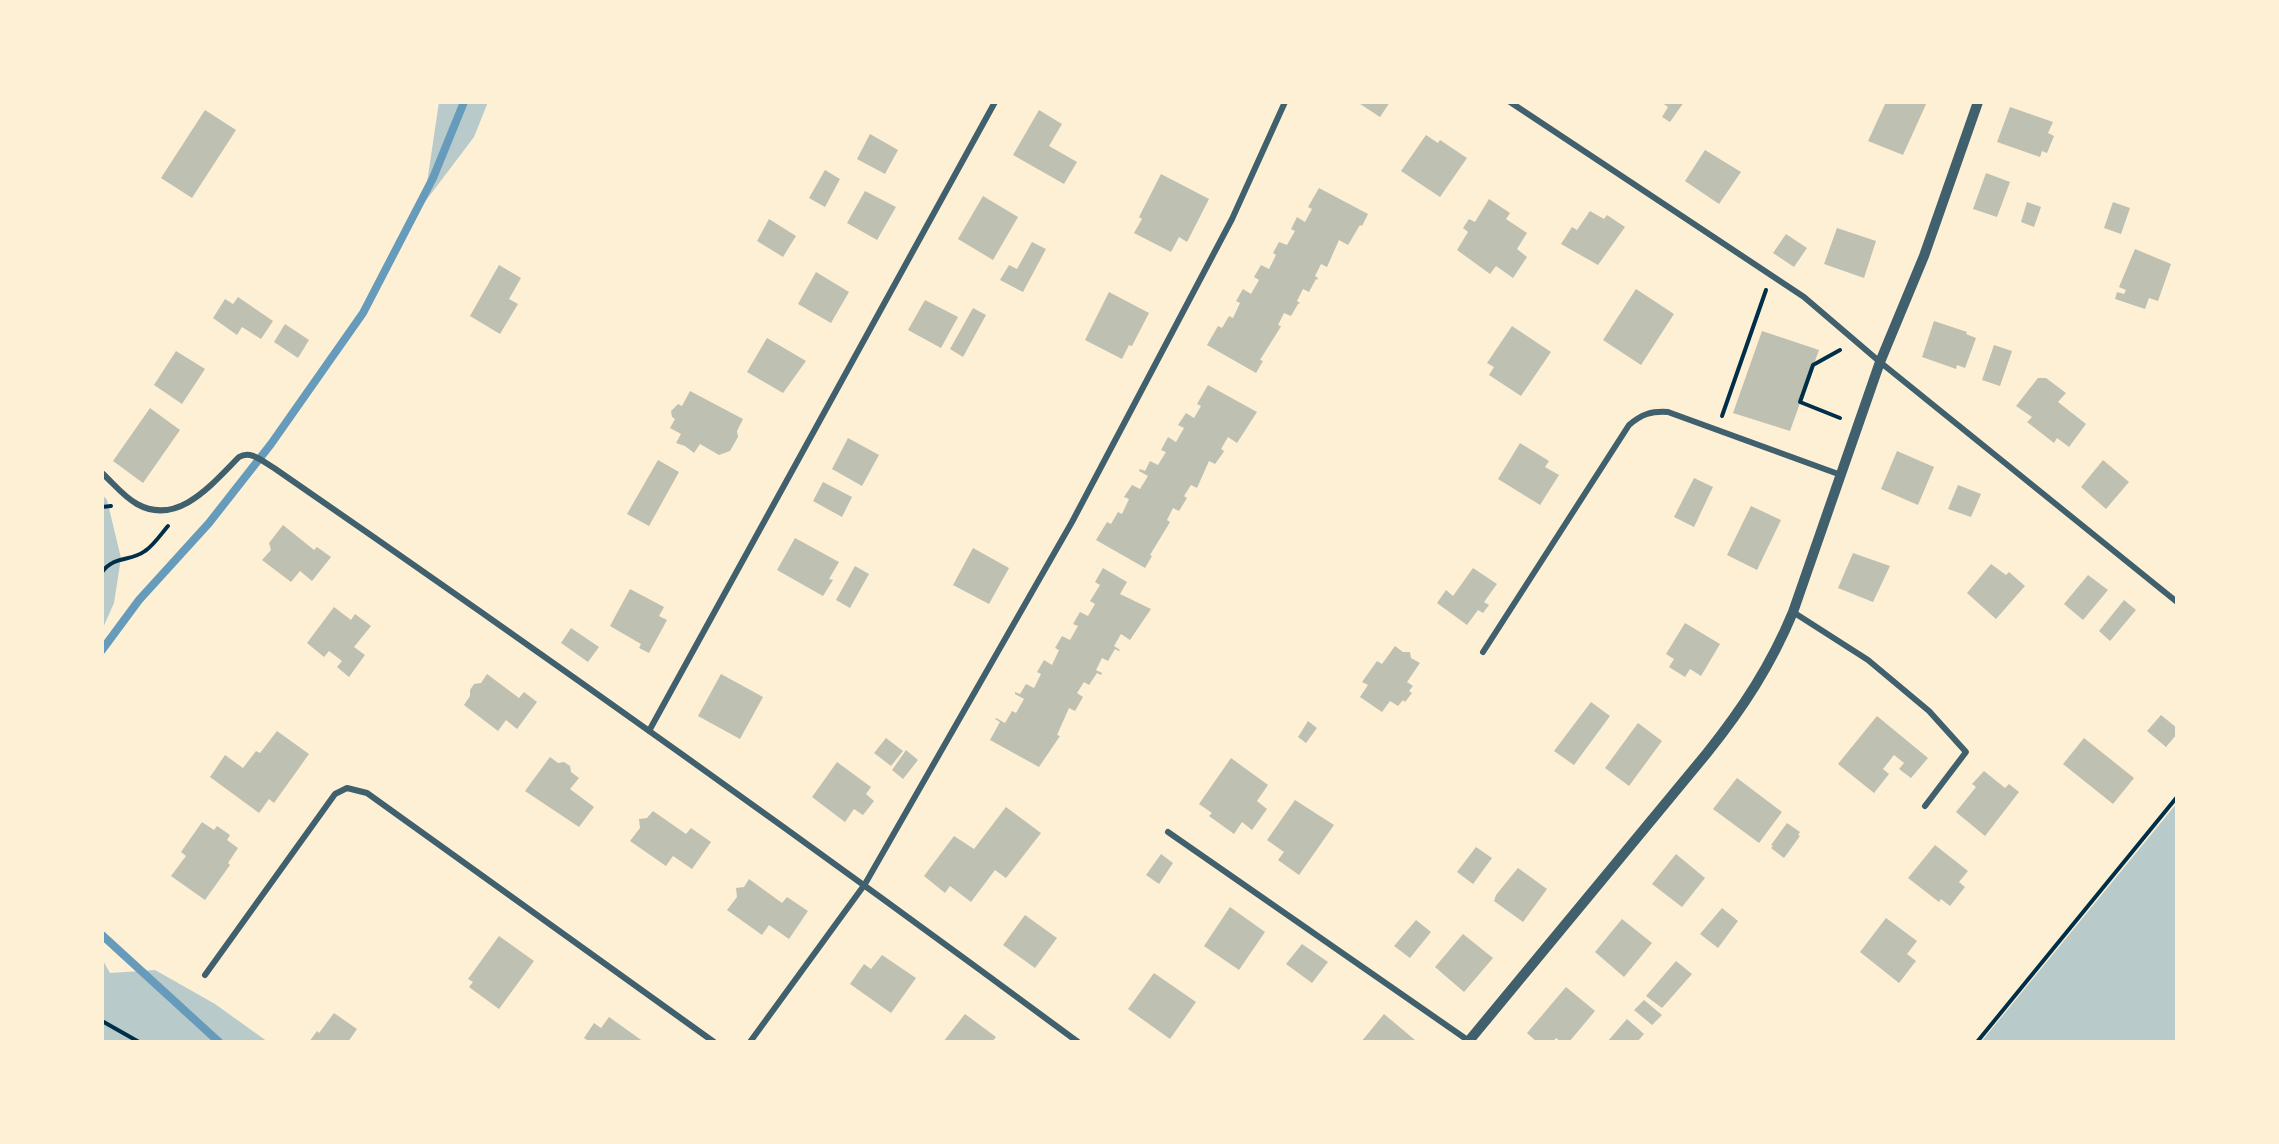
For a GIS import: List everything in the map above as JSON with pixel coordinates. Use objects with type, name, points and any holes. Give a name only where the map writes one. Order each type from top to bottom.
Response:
[{"type":"street","points":[[649,731],[995,102]]},
{"type":"street","points":[[750,1042],[865,884],[1072,522],[1232,219],[1285,102]]},
{"type":"street","points":[[1510,102],[1804,297],[1880,362],[2176,600]]},
{"type":"street","points":[[1168,832],[1468,1042],[1740,712],[1778,648],[1793,612],[1880,362],[1924,256],[1978,102]]},
{"type":"street","points":[[1483,652],[1629,425],[1639,416],[1652,411],[1668,412],[1841,475]]},
{"type":"street","points":[[102,473],[136,504],[170,510],[191,501],[205,491],[238,457],[250,454],[274,468],[865,884],[1078,1042]]},
{"type":"street","points":[[1793,612],[1868,660],[1929,711],[1965,752],[1925,806]]},
{"type":"street","points":[[205,975],[335,794],[347,788],[367,793],[714,1042]]},
{"type":"path","points":[[1717,430],[1772,276]]},
{"type":"path","points":[[1856,341],[1814,365],[1800,402],[1858,425]]},
{"type":"path","points":[[102,572],[116,560],[131,558],[145,551],[191,501]]},
{"type":"path","points":[[1977,1042],[2177,796]]},
{"type":"path","points":[[102,1021],[139,1042]]},
{"type":"shaded area","points":[[439,102],[488,102],[474,137],[424,203]]},
{"type":"shaded area","points":[[102,494],[107,500],[121,558],[114,603],[102,630]]},
{"type":"shaded area","points":[[2177,803],[2177,1042],[1981,1042]]},
{"type":"shaded area","points":[[102,959],[110,973],[155,970],[215,1004],[268,1042],[102,1042]]},
{"type":"building","points":[[1357,102],[1390,102],[1380,117]]},
{"type":"building","points":[[1661,102],[1684,102],[1670,122],[1662,117],[1668,107]]},
{"type":"building","points":[[1886,102],[1927,102],[1903,155],[1868,141]]},
{"type":"building","points":[[2010,107],[2053,122],[2048,133],[2054,136],[2047,153],[2042,151],[2040,157],[1997,142]]},
{"type":"building","points":[[205,110],[236,130],[192,198],[161,178]]},
{"type":"building","points":[[1039,110],[1062,124],[1049,146],[1077,162],[1064,184],[1013,155]]},
{"type":"building","points":[[870,134],[898,150],[885,174],[857,159]]},
{"type":"building","points":[[1426,135],[1438,143],[1440,140],[1467,158],[1440,197],[1401,171]]},
{"type":"building","points":[[1705,150],[1741,172],[1719,204],[1685,181]]},
{"type":"building","points":[[825,170],[840,179],[825,207],[809,198]]},
{"type":"building","points":[[1986,173],[2010,182],[1997,217],[1973,209]]},
{"type":"building","points":[[1161,174],[1209,199],[1187,242],[1179,237],[1171,252],[1134,233],[1142,219],[1139,217]]},
{"type":"building","points":[[1319,188],[1368,214],[1348,245],[1339,240],[1327,267],[1321,264],[1315,276],[1318,278],[1309,292],[1303,289],[1297,301],[1300,303],[1291,316],[1284,313],[1278,325],[1281,326],[1260,360],[1263,361],[1256,373],[1207,345],[1218,326],[1222,328],[1229,316],[1233,318],[1240,303],[1236,301],[1243,289],[1251,294],[1259,280],[1254,277],[1261,265],[1269,269],[1276,255],[1273,253],[1279,242],[1287,245],[1295,231],[1291,229],[1297,217],[1305,222],[1312,209],[1308,207]]},
{"type":"building","points":[[865,191],[896,207],[877,240],[847,223]]},
{"type":"building","points":[[983,196],[1018,217],[993,260],[958,239]]},
{"type":"building","points":[[1489,199],[1510,213],[1506,219],[1527,233],[1517,249],[1527,257],[1513,278],[1496,266],[1490,274],[1457,250],[1468,232],[1463,228],[1469,219],[1475,222]]},
{"type":"building","points":[[2027,202],[2041,207],[2034,227],[2021,222]]},
{"type":"building","points":[[2113,202],[2130,208],[2121,234],[2104,228]]},
{"type":"building","points":[[1590,211],[1604,219],[1607,215],[1625,227],[1598,265],[1561,244],[1572,227],[1577,230]]},
{"type":"building","points":[[769,219],[796,236],[783,257],[757,241]]},
{"type":"building","points":[[1837,228],[1876,241],[1864,278],[1824,264]]},
{"type":"building","points":[[1786,234],[1807,248],[1794,267],[1773,253]]},
{"type":"building","points":[[1032,242],[1046,249],[1023,292],[1000,280],[1009,265],[1017,269]]},
{"type":"building","points":[[2135,249],[2171,264],[2158,301],[2149,298],[2145,309],[2115,299],[2117,292],[2124,294],[2126,290],[2119,287]]},
{"type":"building","points":[[499,265],[521,278],[509,299],[518,304],[500,334],[470,316]]},
{"type":"building","points":[[816,272],[849,292],[831,323],[798,304]]},
{"type":"building","points":[[1636,289],[1674,314],[1641,365],[1603,340]]},
{"type":"building","points":[[1109,292],[1149,313],[1132,346],[1129,345],[1122,359],[1085,340]]},
{"type":"building","points":[[238,297],[273,321],[261,339],[242,327],[237,335],[213,318],[225,299],[233,304]]},
{"type":"building","points":[[925,300],[958,317],[941,348],[908,330]]},
{"type":"building","points":[[973,308],[986,315],[963,357],[950,349]]},
{"type":"building","points":[[1934,321],[1967,332],[1966,334],[1976,338],[1965,368],[1957,365],[1956,369],[1922,357]]},
{"type":"building","points":[[285,324],[309,340],[298,358],[274,342]]},
{"type":"building","points":[[1512,326],[1551,352],[1521,396],[1489,375],[1494,367],[1487,363]]},
{"type":"building","points":[[1762,331],[1819,350],[1790,431],[1733,413]]},
{"type":"building","points":[[767,338],[806,361],[783,393],[747,372]]},
{"type":"building","points":[[1994,345],[2012,351],[2000,386],[1982,380]]},
{"type":"building","points":[[176,351],[205,369],[182,404],[154,385]]},
{"type":"building","points":[[2038,378],[2046,378],[2066,393],[2058,402],[2086,424],[2069,447],[2057,438],[2054,443],[2027,422],[2032,417],[2016,406]]},
{"type":"building","points":[[1208,385],[1257,412],[1237,443],[1228,437],[1221,449],[1224,451],[1215,464],[1209,461],[1197,488],[1191,485],[1184,496],[1187,498],[1179,511],[1173,508],[1167,520],[1170,522],[1150,555],[1152,556],[1145,568],[1096,540],[1107,522],[1111,524],[1118,512],[1122,514],[1129,499],[1124,497],[1132,485],[1140,489],[1148,476],[1139,471],[1140,469],[1145,471],[1150,461],[1158,465],[1166,452],[1161,450],[1168,437],[1176,442],[1184,428],[1178,425],[1186,413],[1194,418],[1201,406],[1197,404]]},
{"type":"building","points":[[690,391],[743,419],[737,431],[738,437],[730,451],[719,455],[700,444],[694,453],[676,443],[681,434],[670,428],[675,419],[671,411],[678,404],[682,406]]},
{"type":"building","points":[[150,408],[180,430],[143,483],[113,461]]},
{"type":"building","points":[[848,438],[879,455],[862,486],[832,469]]},
{"type":"building","points":[[1520,443],[1549,461],[1545,467],[1559,475],[1540,505],[1498,479]]},
{"type":"building","points":[[1897,451],[1934,467],[1918,505],[1881,489]]},
{"type":"building","points":[[658,460],[679,472],[649,526],[627,514]]},
{"type":"building","points":[[2103,460],[2129,482],[2106,509],[2081,487]]},
{"type":"building","points":[[1694,478],[1713,487],[1694,527],[1674,517]]},
{"type":"building","points":[[823,482],[852,497],[842,517],[813,501]]},
{"type":"building","points":[[1958,485],[1981,494],[1971,517],[1948,509]]},
{"type":"building","points":[[1751,506],[1781,520],[1757,570],[1727,555]]},
{"type":"building","points":[[283,525],[314,550],[317,547],[331,557],[312,581],[300,571],[291,582],[262,560],[271,550],[269,543]]},
{"type":"building","points":[[795,538],[839,562],[829,579],[833,580],[823,596],[777,570]]},
{"type":"building","points":[[973,548],[1009,568],[989,604],[953,585]]},
{"type":"building","points":[[1853,553],[1890,566],[1873,602],[1838,588]]},
{"type":"building","points":[[1991,564],[2006,575],[2009,572],[2025,586],[1996,619],[1967,593]]},
{"type":"building","points":[[855,566],[869,574],[850,608],[836,600]]},
{"type":"building","points":[[1103,568],[1127,582],[1120,594],[1151,609],[1130,640],[1121,634],[1114,646],[1119,651],[1115,649],[1108,661],[1102,658],[1096,670],[1102,673],[1101,675],[1097,673],[1089,685],[1084,682],[1077,693],[1083,697],[1075,711],[1069,708],[1057,735],[1060,736],[1039,767],[990,740],[1000,722],[995,719],[1005,723],[1012,711],[1016,713],[1024,699],[1015,692],[1020,694],[1026,684],[1034,688],[1041,674],[1037,672],[1044,660],[1052,665],[1059,650],[1055,648],[1062,636],[1070,640],[1078,626],[1073,624],[1080,612],[1088,616],[1095,604],[1090,601],[1100,585],[1095,582]]},
{"type":"building","points":[[1473,568],[1497,584],[1484,602],[1489,605],[1483,613],[1478,610],[1467,625],[1437,603],[1446,590],[1453,596]]},
{"type":"building","points":[[2088,575],[2108,590],[2083,620],[2064,604]]},
{"type":"building","points":[[630,589],[664,607],[659,616],[667,620],[649,653],[639,648],[641,644],[610,626]]},
{"type":"building","points":[[2124,600],[2136,610],[2110,641],[2099,631]]},
{"type":"building","points":[[334,607],[351,620],[355,614],[371,626],[354,647],[365,655],[349,677],[337,667],[342,661],[329,651],[324,657],[307,643]]},
{"type":"building","points":[[1685,623],[1720,644],[1701,676],[1690,669],[1685,677],[1669,667],[1674,659],[1666,654]]},
{"type":"building","points":[[571,628],[599,647],[588,662],[561,643]]},
{"type":"building","points":[[1395,646],[1403,652],[1410,652],[1411,658],[1420,663],[1407,682],[1413,686],[1409,691],[1412,693],[1405,702],[1403,700],[1398,706],[1390,701],[1382,712],[1360,697],[1368,685],[1362,682],[1377,661],[1382,664]]},
{"type":"building","points":[[487,674],[519,698],[524,692],[537,702],[517,729],[506,720],[498,731],[464,705],[474,684],[481,683]]},
{"type":"building","points":[[721,674],[763,697],[740,739],[698,716]]},
{"type":"building","points":[[1591,702],[1610,716],[1574,765],[1554,751]]},
{"type":"building","points":[[2161,715],[2177,728],[2177,734],[2166,747],[2147,731]]},
{"type":"building","points":[[1877,716],[1928,758],[1911,778],[1899,769],[1904,763],[1894,755],[1883,769],[1889,774],[1874,793],[1838,764]]},
{"type":"building","points":[[1308,721],[1317,728],[1306,743],[1298,737]]},
{"type":"building","points":[[1638,723],[1662,741],[1629,786],[1605,768]]},
{"type":"building","points":[[277,731],[309,754],[274,803],[269,799],[259,813],[210,777],[225,755],[243,768],[256,751],[260,753]]},
{"type":"building","points":[[886,738],[903,751],[891,766],[874,753]]},
{"type":"building","points":[[2084,738],[2134,778],[2113,804],[2063,764]]},
{"type":"building","points":[[906,750],[918,760],[903,779],[892,770]]},
{"type":"building","points":[[550,757],[558,763],[564,762],[570,766],[571,772],[579,778],[570,789],[594,807],[579,827],[525,791]]},
{"type":"building","points":[[1231,758],[1268,785],[1257,801],[1267,809],[1252,830],[1242,822],[1234,834],[1209,816],[1212,813],[1199,804]]},
{"type":"building","points":[[837,762],[871,787],[866,794],[874,801],[863,815],[854,809],[845,822],[812,797]]},
{"type":"building","points":[[1984,771],[2005,788],[2009,784],[2019,792],[1985,836],[1956,812],[1976,787],[1972,784]]},
{"type":"building","points":[[1737,778],[1782,812],[1759,843],[1713,809]]},
{"type":"building","points":[[1295,800],[1334,825],[1299,875],[1278,860],[1284,852],[1267,840]]},
{"type":"building","points":[[1006,807],[1041,833],[1006,878],[995,870],[971,902],[950,886],[945,893],[924,876],[954,836],[974,849]]},
{"type":"building","points":[[653,811],[686,834],[691,828],[711,842],[692,869],[673,856],[666,866],[630,841],[640,828],[639,819],[647,818]]},
{"type":"building","points":[[202,822],[214,830],[217,826],[230,835],[227,840],[238,848],[228,863],[230,865],[205,900],[171,876],[186,856],[181,852]]},
{"type":"building","points":[[1787,823],[1800,832],[1798,835],[1800,836],[1784,858],[1771,848],[1773,846],[1771,845]]},
{"type":"building","points":[[1935,845],[1968,871],[1959,882],[1965,887],[1950,906],[1941,899],[1939,902],[1908,878]]},
{"type":"building","points":[[1476,847],[1492,858],[1473,884],[1457,872]]},
{"type":"building","points":[[1161,854],[1173,863],[1159,884],[1146,875]]},
{"type":"building","points":[[1676,854],[1705,878],[1682,907],[1652,884]]},
{"type":"building","points":[[1518,868],[1547,889],[1523,922],[1494,901],[1496,895]]},
{"type":"building","points":[[749,879],[782,903],[787,897],[808,911],[789,939],[769,925],[762,935],[727,910],[737,897],[736,888],[744,887]]},
{"type":"building","points":[[1230,907],[1265,932],[1239,970],[1204,946]]},
{"type":"building","points":[[1722,908],[1738,921],[1718,948],[1700,934]]},
{"type":"building","points":[[1025,915],[1057,938],[1035,968],[1003,945]]},
{"type":"building","points":[[1886,918],[1917,941],[1907,954],[1916,961],[1899,983],[1860,952]]},
{"type":"building","points":[[1622,919],[1652,943],[1624,977],[1595,952]]},
{"type":"building","points":[[1416,920],[1431,932],[1410,958],[1394,946]]},
{"type":"building","points":[[1463,934],[1493,958],[1464,992],[1435,967]]},
{"type":"building","points":[[499,936],[534,961],[499,1009],[469,987],[473,982],[468,979]]},
{"type":"building","points":[[1302,944],[1328,962],[1312,983],[1286,964]]},
{"type":"building","points":[[882,955],[916,978],[891,1013],[850,984],[864,964],[871,969]]},
{"type":"building","points":[[1676,961],[1692,974],[1662,1008],[1646,996]]},
{"type":"building","points":[[1154,973],[1196,1002],[1170,1039],[1128,1009]]},
{"type":"building","points":[[1566,987],[1595,1011],[1569,1042],[1561,1042],[1556,1038],[1553,1042],[1537,1042],[1527,1033]]},
{"type":"building","points":[[1644,1000],[1662,1015],[1652,1025],[1634,1010]]},
{"type":"building","points":[[334,1013],[357,1029],[348,1042],[309,1042],[317,1031],[319,1033]]},
{"type":"building","points":[[965,1014],[996,1037],[992,1042],[943,1042]]},
{"type":"building","points":[[1384,1014],[1415,1040],[1414,1042],[1361,1042]]},
{"type":"building","points":[[609,1017],[644,1042],[590,1042],[584,1038],[594,1023],[601,1028]]},
{"type":"building","points":[[1627,1019],[1644,1034],[1637,1042],[1607,1042]]},
{"type":"waterway","points":[[102,650],[139,600],[209,523],[271,444],[363,313],[433,178],[464,102]]},
{"type":"waterway","points":[[102,935],[219,1042]]}]
